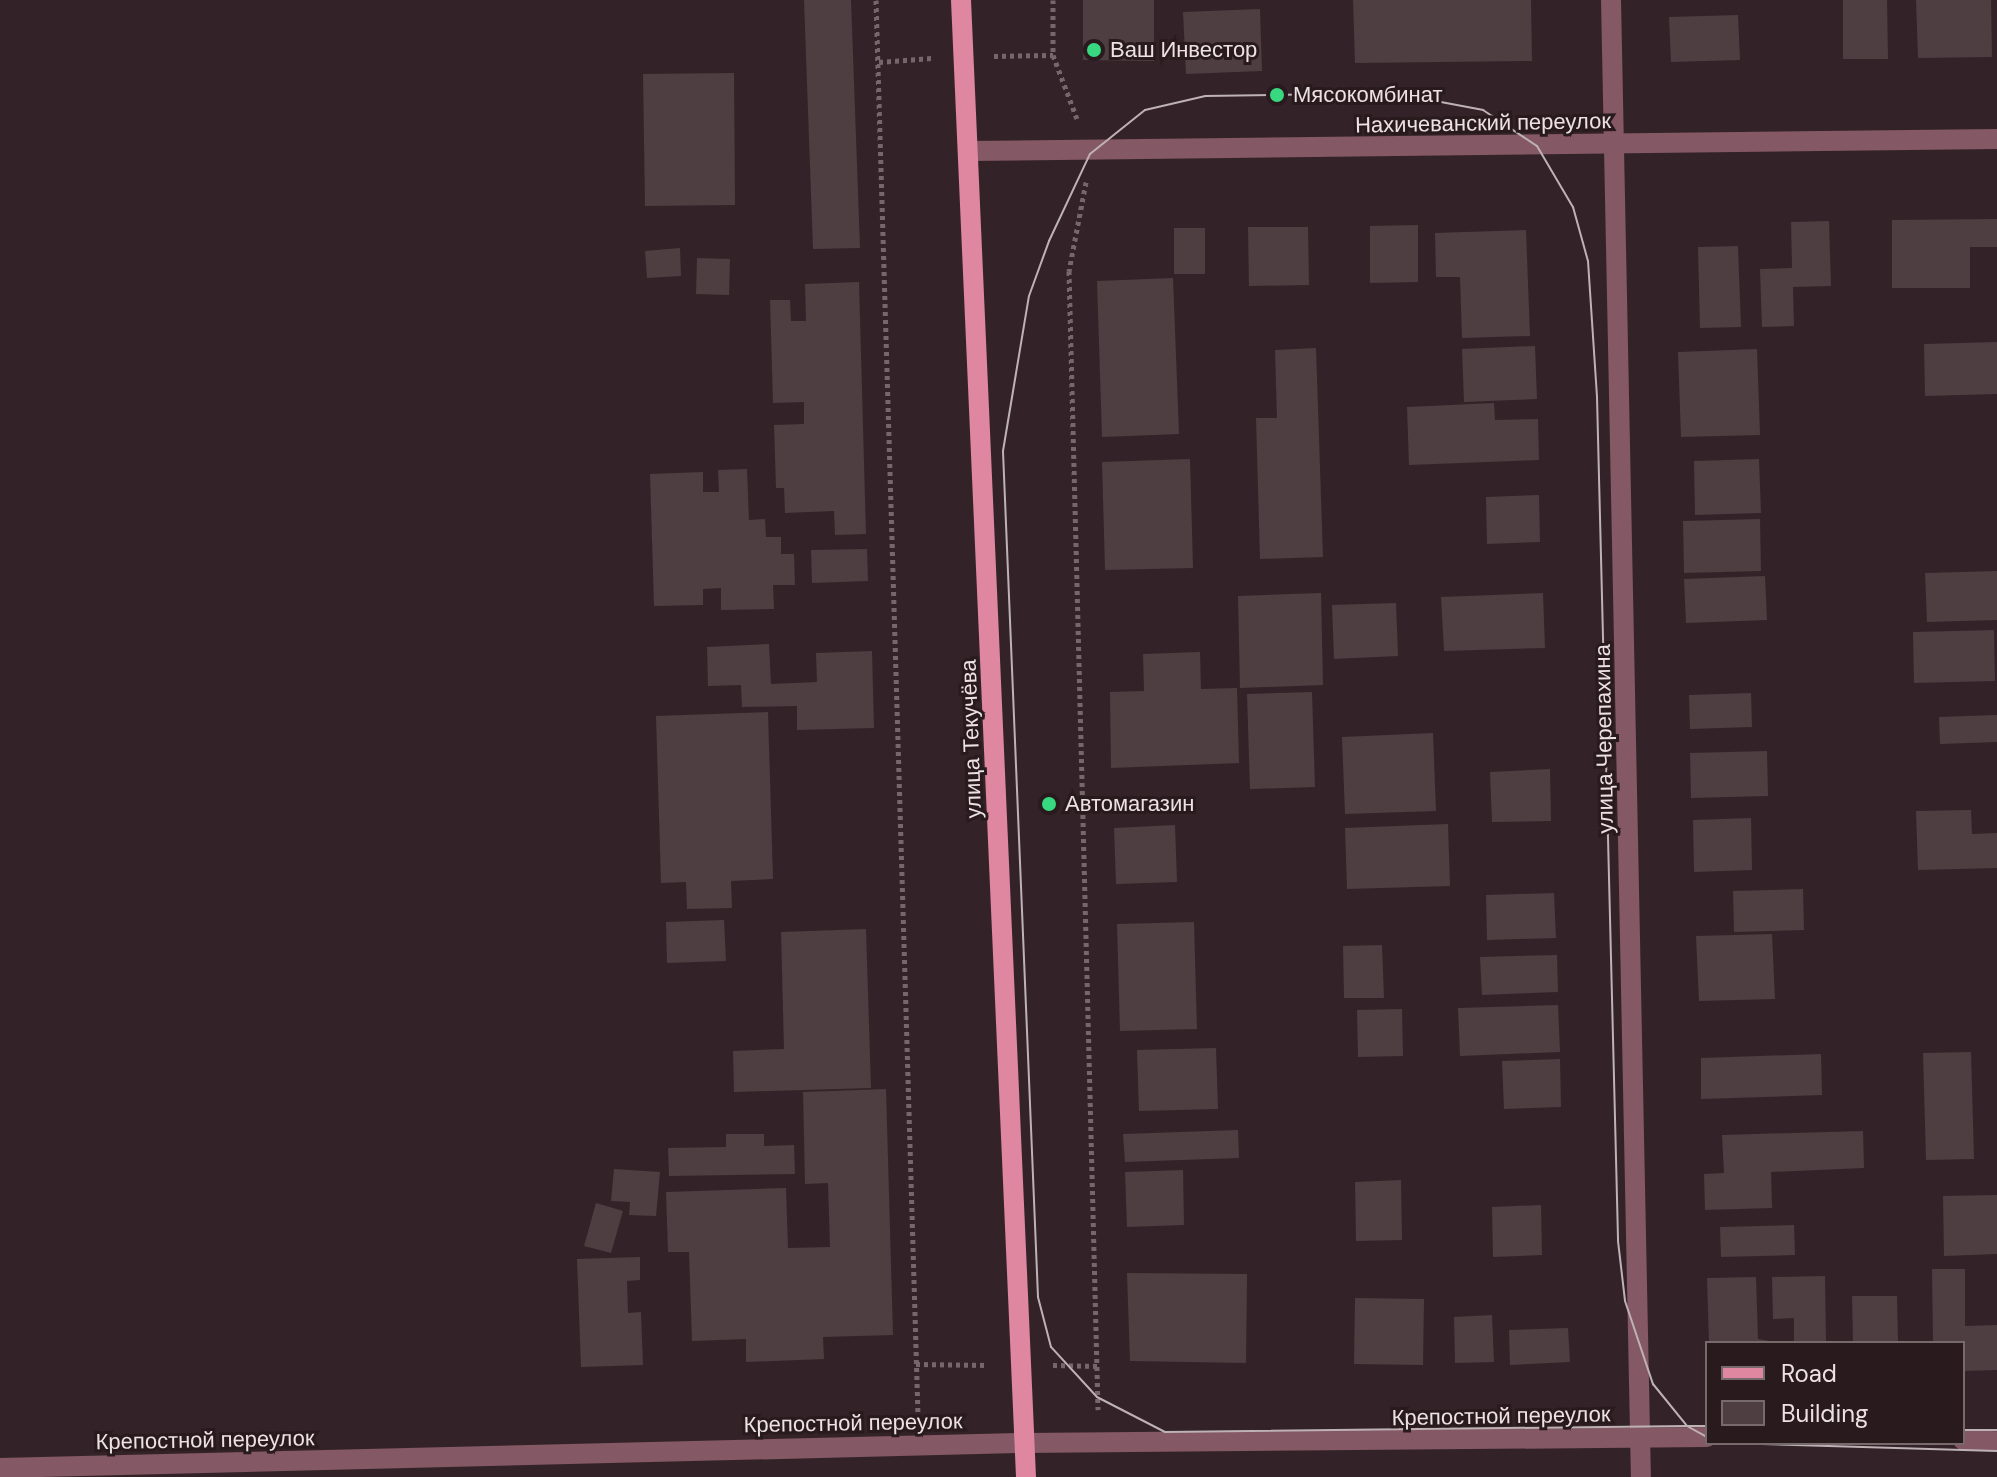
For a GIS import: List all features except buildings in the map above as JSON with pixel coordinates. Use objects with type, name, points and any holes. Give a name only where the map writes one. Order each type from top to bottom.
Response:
[{"type":"main road","name":"улица Текучёва","points":[[961,0],[1026,1477]]},
{"type":"street","name":"улица Черепахина","points":[[1611,0],[1618,145],[1641,1477]]},
{"type":"street","name":"Нахичеванский переулок","points":[[970,151],[1090,154],[1997,139]]},
{"type":"street","name":"Крепостной переулок","points":[[0,1468],[359,1469],[1024,1443],[1705,1437]]},
{"type":"street","points":[[1965,1440],[1997,1441]]},
{"type":"path","points":[[876,0],[919,1446]]},
{"type":"path","points":[[1053,0],[1053,55],[1090,154],[1069,271],[1098,1443]]},
{"type":"tram line","points":[[1393,93],[1483,110],[1537,146],[1573,207],[1588,261],[1597,397],[1618,1241],[1625,1301],[1653,1384],[1687,1426],[1165,1432],[1097,1397],[1051,1347],[1038,1297],[1003,451],[1029,296],[1049,241],[1090,154],[1145,110],[1205,96],[1393,93]]},
{"type":"tram line","points":[[1687,1426],[1705,1426]]},
{"type":"tram line","points":[[1687,1426],[1705,1436]]},
{"type":"tram line","points":[[1965,1430],[1997,1430]]},
{"type":"tram line","points":[[1794,1445],[1997,1451]]},
{"type":"place","name":"Ваш Инвестор","points":[[1094,50]]},
{"type":"place","name":"Мясокомбинат","points":[[1277,95]]},
{"type":"place","name":"Автомагазин","points":[[1049,804]]}]
